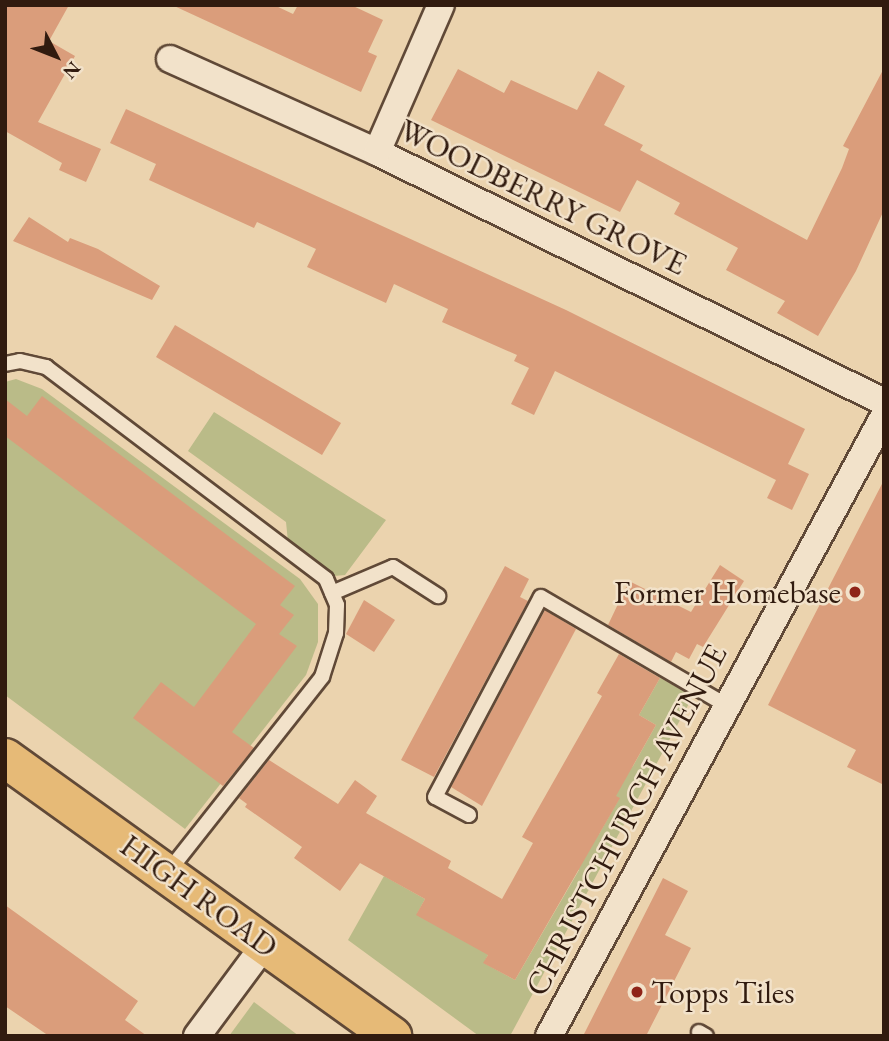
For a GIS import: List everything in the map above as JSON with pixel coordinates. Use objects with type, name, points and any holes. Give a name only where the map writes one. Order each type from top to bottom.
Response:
[{"type":"main road","name":"HIGH ROAD","points":[[5,758],[392,1036]]},
{"type":"street","points":[[377,152],[440,5]]},
{"type":"street","name":"WOODBERRY GROVE","points":[[170,59],[377,152],[884,402]]},
{"type":"street","name":"CHRISTCHURCH AVENUE","points":[[549,1036],[724,705],[884,416]]},
{"type":"street","points":[[197,1036],[266,943]]},
{"type":"lane","points":[[5,365],[20,361],[46,367],[326,579],[337,605],[336,633],[322,677],[167,873]]},
{"type":"lane","points":[[332,593],[393,567],[438,596]]},
{"type":"lane","points":[[469,815],[435,797],[541,597],[724,705]]},
{"type":"green space","points":[[16,379],[42,389],[300,579],[318,604],[318,642],[306,675],[185,829],[5,695],[5,382]]},
{"type":"green space","points":[[214,412],[386,520],[345,575],[334,576],[288,542],[286,522],[188,451]]},
{"type":"green space","points":[[660,678],[693,696],[510,1036],[479,1036],[348,940],[384,876],[425,899],[417,914],[492,947],[484,963],[515,980],[579,870],[561,859],[580,823],[599,834],[619,799],[601,788],[633,766],[656,725],[639,715]]},
{"type":"green space","points":[[254,1002],[299,1036],[229,1036]]},
{"type":"building","points":[[5,5],[69,5],[49,41],[75,56],[38,122],[101,149],[86,182],[59,170],[62,163],[5,131]]},
{"type":"building","points":[[172,5],[274,5],[293,14],[298,5],[351,5],[383,20],[368,52],[377,56],[361,92]]},
{"type":"building","points":[[884,68],[884,210],[856,271],[818,336],[777,313],[785,301],[726,270],[738,248],[674,214],[680,203],[637,180],[620,212],[431,120],[458,69],[504,93],[511,80],[577,110],[598,71],[625,86],[604,125],[643,145],[640,150],[807,240],[842,168],[849,149],[843,146]]},
{"type":"building","points":[[126,109],[566,310],[805,429],[788,464],[809,474],[792,510],[767,498],[776,480],[555,371],[534,415],[511,404],[529,368],[514,361],[517,355],[442,322],[448,309],[394,284],[386,303],[307,267],[316,249],[257,222],[254,228],[149,180],[156,164],[110,143]]},
{"type":"building","points":[[29,217],[68,242],[70,238],[98,249],[160,286],[152,300],[13,241]]},
{"type":"building","points":[[175,325],[341,423],[322,455],[156,357]]},
{"type":"building","points":[[42,396],[295,586],[280,605],[294,615],[279,634],[297,646],[232,732],[254,748],[223,786],[133,718],[161,682],[194,707],[256,624],[5,436],[5,399],[27,416]]},
{"type":"building","name":"Former Homebase","points":[[884,480],[884,785],[847,767],[856,750],[768,705]]},
{"type":"building","points":[[720,565],[744,581],[703,647],[697,644],[689,659],[676,652],[671,662],[608,625],[629,581],[691,612]]},
{"type":"building","points":[[505,566],[529,579],[520,597],[528,601],[434,777],[401,760]]},
{"type":"building","points":[[364,600],[395,620],[374,652],[346,634]]},
{"type":"building","points":[[545,610],[576,629],[482,806],[451,787]]},
{"type":"building","points":[[619,654],[660,678],[639,715],[656,725],[616,796],[620,798],[515,980],[483,963],[488,955],[416,915],[425,899],[360,863],[340,891],[294,858],[302,847],[245,807],[247,804],[239,798],[269,760],[338,804],[355,780],[377,796],[366,813],[451,861],[448,868],[502,899],[533,843],[522,837],[602,696],[597,693]]},
{"type":"building","name":"Topps Tiles","points":[[663,878],[688,891],[665,935],[691,948],[646,1036],[583,1036]]},
{"type":"building","points":[[5,905],[138,1001],[125,1020],[147,1036],[49,1036],[5,1006]]},
{"type":"place","name":"Former Homebase","points":[[855,592]]},
{"type":"place","name":"Topps Tiles","points":[[637,992]]}]
